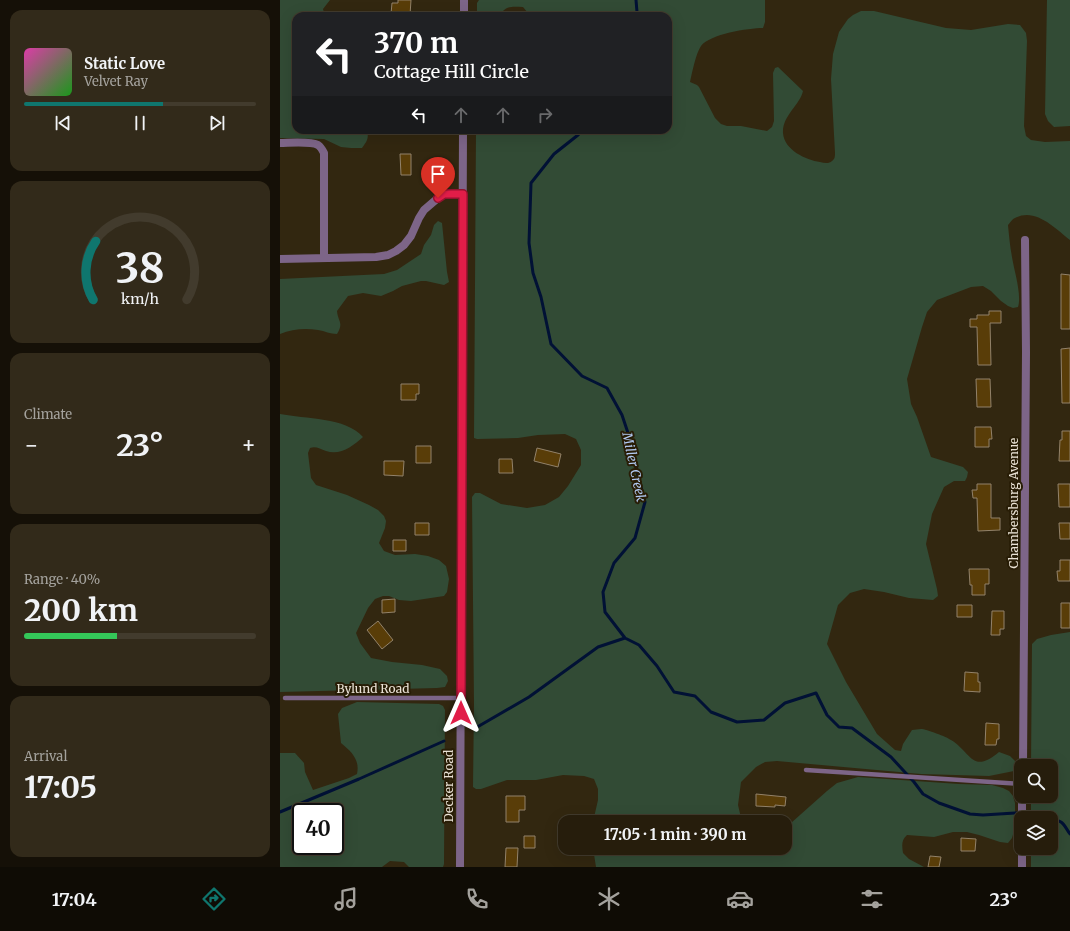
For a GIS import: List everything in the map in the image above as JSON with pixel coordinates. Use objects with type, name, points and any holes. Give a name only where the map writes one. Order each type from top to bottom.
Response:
[{"type":"street","points":[[464,0],[464,12]]},
{"type":"street","name":"Decker Road","points":[[460,867],[463,134]]},
{"type":"street","points":[[280,143],[313,143],[319,145],[324,153],[324,258]]},
{"type":"street","points":[[280,259],[376,257],[388,255],[404,245],[411,236],[419,218],[430,204],[444,194],[463,194]]},
{"type":"street","name":"Chambersburg Avenue","points":[[1023,759],[1026,360],[1025,240]]},
{"type":"street","points":[[1022,855],[1022,867]]},
{"type":"lane","name":"Bylund Road","points":[[286,698],[461,698]]},
{"type":"lane","points":[[806,770],[1014,784]]},
{"type":"green space","points":[[280,0],[330,0],[323,9],[324,12],[292,12],[292,134],[368,134],[367,140],[362,148],[351,148],[341,147],[324,139],[280,138]]},
{"type":"green space","points":[[479,0],[765,0],[765,22],[763,28],[730,32],[712,38],[706,42],[701,46],[697,53],[690,82],[699,87],[715,118],[721,124],[767,131],[772,127],[774,121],[773,73],[775,68],[778,67],[803,91],[785,121],[783,127],[784,139],[791,149],[802,156],[814,161],[825,163],[831,162],[835,155],[831,79],[833,54],[839,32],[848,19],[853,15],[861,11],[874,11],[946,28],[971,30],[1008,24],[1020,25],[1026,33],[1024,126],[1026,136],[1031,140],[1045,142],[1070,141],[1070,240],[1044,220],[1037,217],[1022,215],[1012,220],[1008,225],[1011,253],[1019,296],[1018,307],[1013,308],[1008,306],[983,286],[971,287],[937,300],[927,312],[907,379],[911,404],[931,457],[963,467],[968,472],[965,481],[954,481],[944,487],[932,514],[926,544],[938,596],[933,600],[909,598],[864,589],[850,593],[838,605],[827,644],[846,682],[877,734],[895,750],[901,751],[903,744],[912,730],[924,729],[951,740],[972,759],[977,761],[983,762],[999,752],[1010,756],[1014,760],[1014,771],[989,776],[921,774],[777,761],[765,762],[756,767],[741,782],[738,805],[740,815],[595,815],[598,800],[598,789],[594,779],[584,776],[563,775],[536,780],[507,780],[481,789],[476,789],[473,787],[474,704],[472,497],[475,493],[480,493],[501,504],[527,508],[545,505],[559,497],[581,465],[581,450],[576,439],[565,434],[538,435],[518,438],[474,438],[476,134],[672,134],[672,12],[527,12],[523,7],[509,7],[502,12],[477,12],[477,3]]},
{"type":"green space","points":[[1047,0],[1070,0],[1070,126],[1054,127],[1048,121],[1045,114]]},
{"type":"green space","points":[[438,221],[442,223],[449,282],[444,285],[421,281],[402,286],[381,296],[363,293],[348,296],[337,311],[340,327],[337,334],[303,329],[280,334],[280,279],[384,274],[397,270],[421,254],[424,245],[431,235],[434,225]]},
{"type":"green space","points":[[280,414],[336,422],[356,430],[363,437],[351,447],[341,451],[331,452],[312,447],[310,448],[308,453],[311,478],[316,485],[347,495],[369,505],[378,510],[384,516],[386,521],[385,528],[379,543],[384,551],[395,555],[415,554],[428,556],[439,560],[446,566],[449,579],[447,592],[444,596],[411,601],[399,600],[389,596],[383,596],[375,599],[368,608],[356,633],[360,643],[371,658],[440,669],[447,676],[448,681],[445,687],[280,692]]},
{"type":"green space","points":[[1070,632],[1070,867],[1031,867],[1031,855],[1058,855],[1058,811],[1031,811],[1031,803],[1058,803],[1058,759],[1031,759],[1032,644],[1037,639]]},
{"type":"green space","points":[[357,702],[439,704],[443,706],[445,710],[443,867],[409,867],[404,862],[390,861],[382,867],[280,867],[280,753],[295,753],[304,763],[305,772],[313,790],[357,774],[358,769],[356,760],[349,750],[341,743],[338,714],[342,708]]},
{"type":"green space","points":[[858,777],[992,785],[1003,788],[1009,791],[1013,796],[1015,803],[1014,831],[1012,838],[1008,843],[967,832],[953,832],[934,837],[907,835],[903,841],[903,853],[909,859],[924,867],[596,867],[594,855],[792,855],[792,822],[837,783]]},
{"type":"building","points":[[398,0],[411,0],[410,12],[391,12],[392,3],[398,3]]},
{"type":"building","points":[[400,154],[411,154],[411,175],[401,175]]},
{"type":"building","points":[[1061,274],[1070,275],[1070,329],[1061,329]]},
{"type":"building","points":[[989,311],[1001,311],[1001,323],[990,323],[991,365],[978,365],[977,327],[970,327],[970,319],[977,319],[977,315],[989,315]]},
{"type":"building","points":[[1070,348],[1070,403],[1062,403],[1061,349]]},
{"type":"building","points":[[976,379],[990,379],[991,407],[977,407]]},
{"type":"building","points":[[401,384],[419,384],[419,394],[416,394],[416,400],[401,400]]},
{"type":"building","points":[[975,427],[991,427],[992,439],[989,439],[989,447],[975,447]]},
{"type":"building","points":[[1062,431],[1070,431],[1070,461],[1059,461]]},
{"type":"building","points":[[416,446],[431,446],[431,463],[416,463]]},
{"type":"building","points":[[537,448],[561,454],[558,467],[534,461]]},
{"type":"building","points":[[499,459],[512,459],[513,473],[499,473]]},
{"type":"building","points":[[384,461],[404,461],[403,476],[384,475]]},
{"type":"building","points":[[977,484],[991,484],[991,518],[1000,518],[1000,530],[978,531],[977,498],[973,498],[972,490],[977,490]]},
{"type":"building","points":[[1058,484],[1070,484],[1070,507],[1059,507]]},
{"type":"building","points":[[415,523],[429,523],[429,535],[415,535]]},
{"type":"building","points":[[1059,523],[1070,523],[1070,539],[1060,539]]},
{"type":"building","points":[[393,540],[406,540],[406,551],[393,551]]},
{"type":"building","points":[[1060,560],[1070,560],[1070,581],[1058,581],[1057,571],[1060,571]]},
{"type":"building","points":[[969,569],[989,569],[989,584],[985,584],[985,595],[972,595]]},
{"type":"building","points":[[395,599],[395,612],[382,613],[382,600]]},
{"type":"building","points":[[1061,603],[1070,603],[1070,628],[1061,628]]},
{"type":"building","points":[[957,605],[972,605],[972,617],[957,617]]},
{"type":"building","points":[[992,611],[1004,611],[1004,629],[1000,629],[1000,635],[991,635]]},
{"type":"building","points":[[378,621],[393,640],[382,649],[367,630]]},
{"type":"building","points":[[965,672],[978,673],[980,692],[964,691]]},
{"type":"building","points":[[986,723],[999,724],[999,739],[997,739],[996,745],[985,745]]},
{"type":"building","points":[[756,794],[786,797],[785,806],[756,806]]},
{"type":"building","points":[[506,796],[525,796],[525,810],[519,810],[519,822],[506,822]]},
{"type":"building","points":[[524,836],[535,836],[535,848],[524,848]]},
{"type":"building","points":[[961,838],[976,839],[975,851],[961,851]]},
{"type":"building","points":[[506,848],[518,848],[517,867],[505,867]]},
{"type":"building","points":[[930,856],[941,857],[939,867],[928,867]]},
{"type":"waterway","name":"Miller Creek","points":[[636,0],[637,12]]},
{"type":"waterway","name":"Miller Creek","points":[[579,134],[554,154],[531,183],[529,243],[533,273],[541,297],[551,344],[582,376],[607,388],[622,415],[631,442],[645,502],[635,538],[614,563],[603,592],[605,612],[625,638],[639,645],[657,666],[674,692],[695,696],[711,712],[737,722],[764,720],[785,703],[816,693],[827,715],[839,727],[852,728],[891,757],[923,794],[939,803],[970,814],[983,815],[1014,813]]},
{"type":"waterway","points":[[479,726],[529,697],[598,647],[625,638]]},
{"type":"waterway","points":[[280,812],[444,741]]},
{"type":"waterway","name":"Miller Creek","points":[[1058,821],[1064,825],[1070,834]]},
{"type":"route","points":[[438,198],[444,194],[463,194],[461,713]]}]
